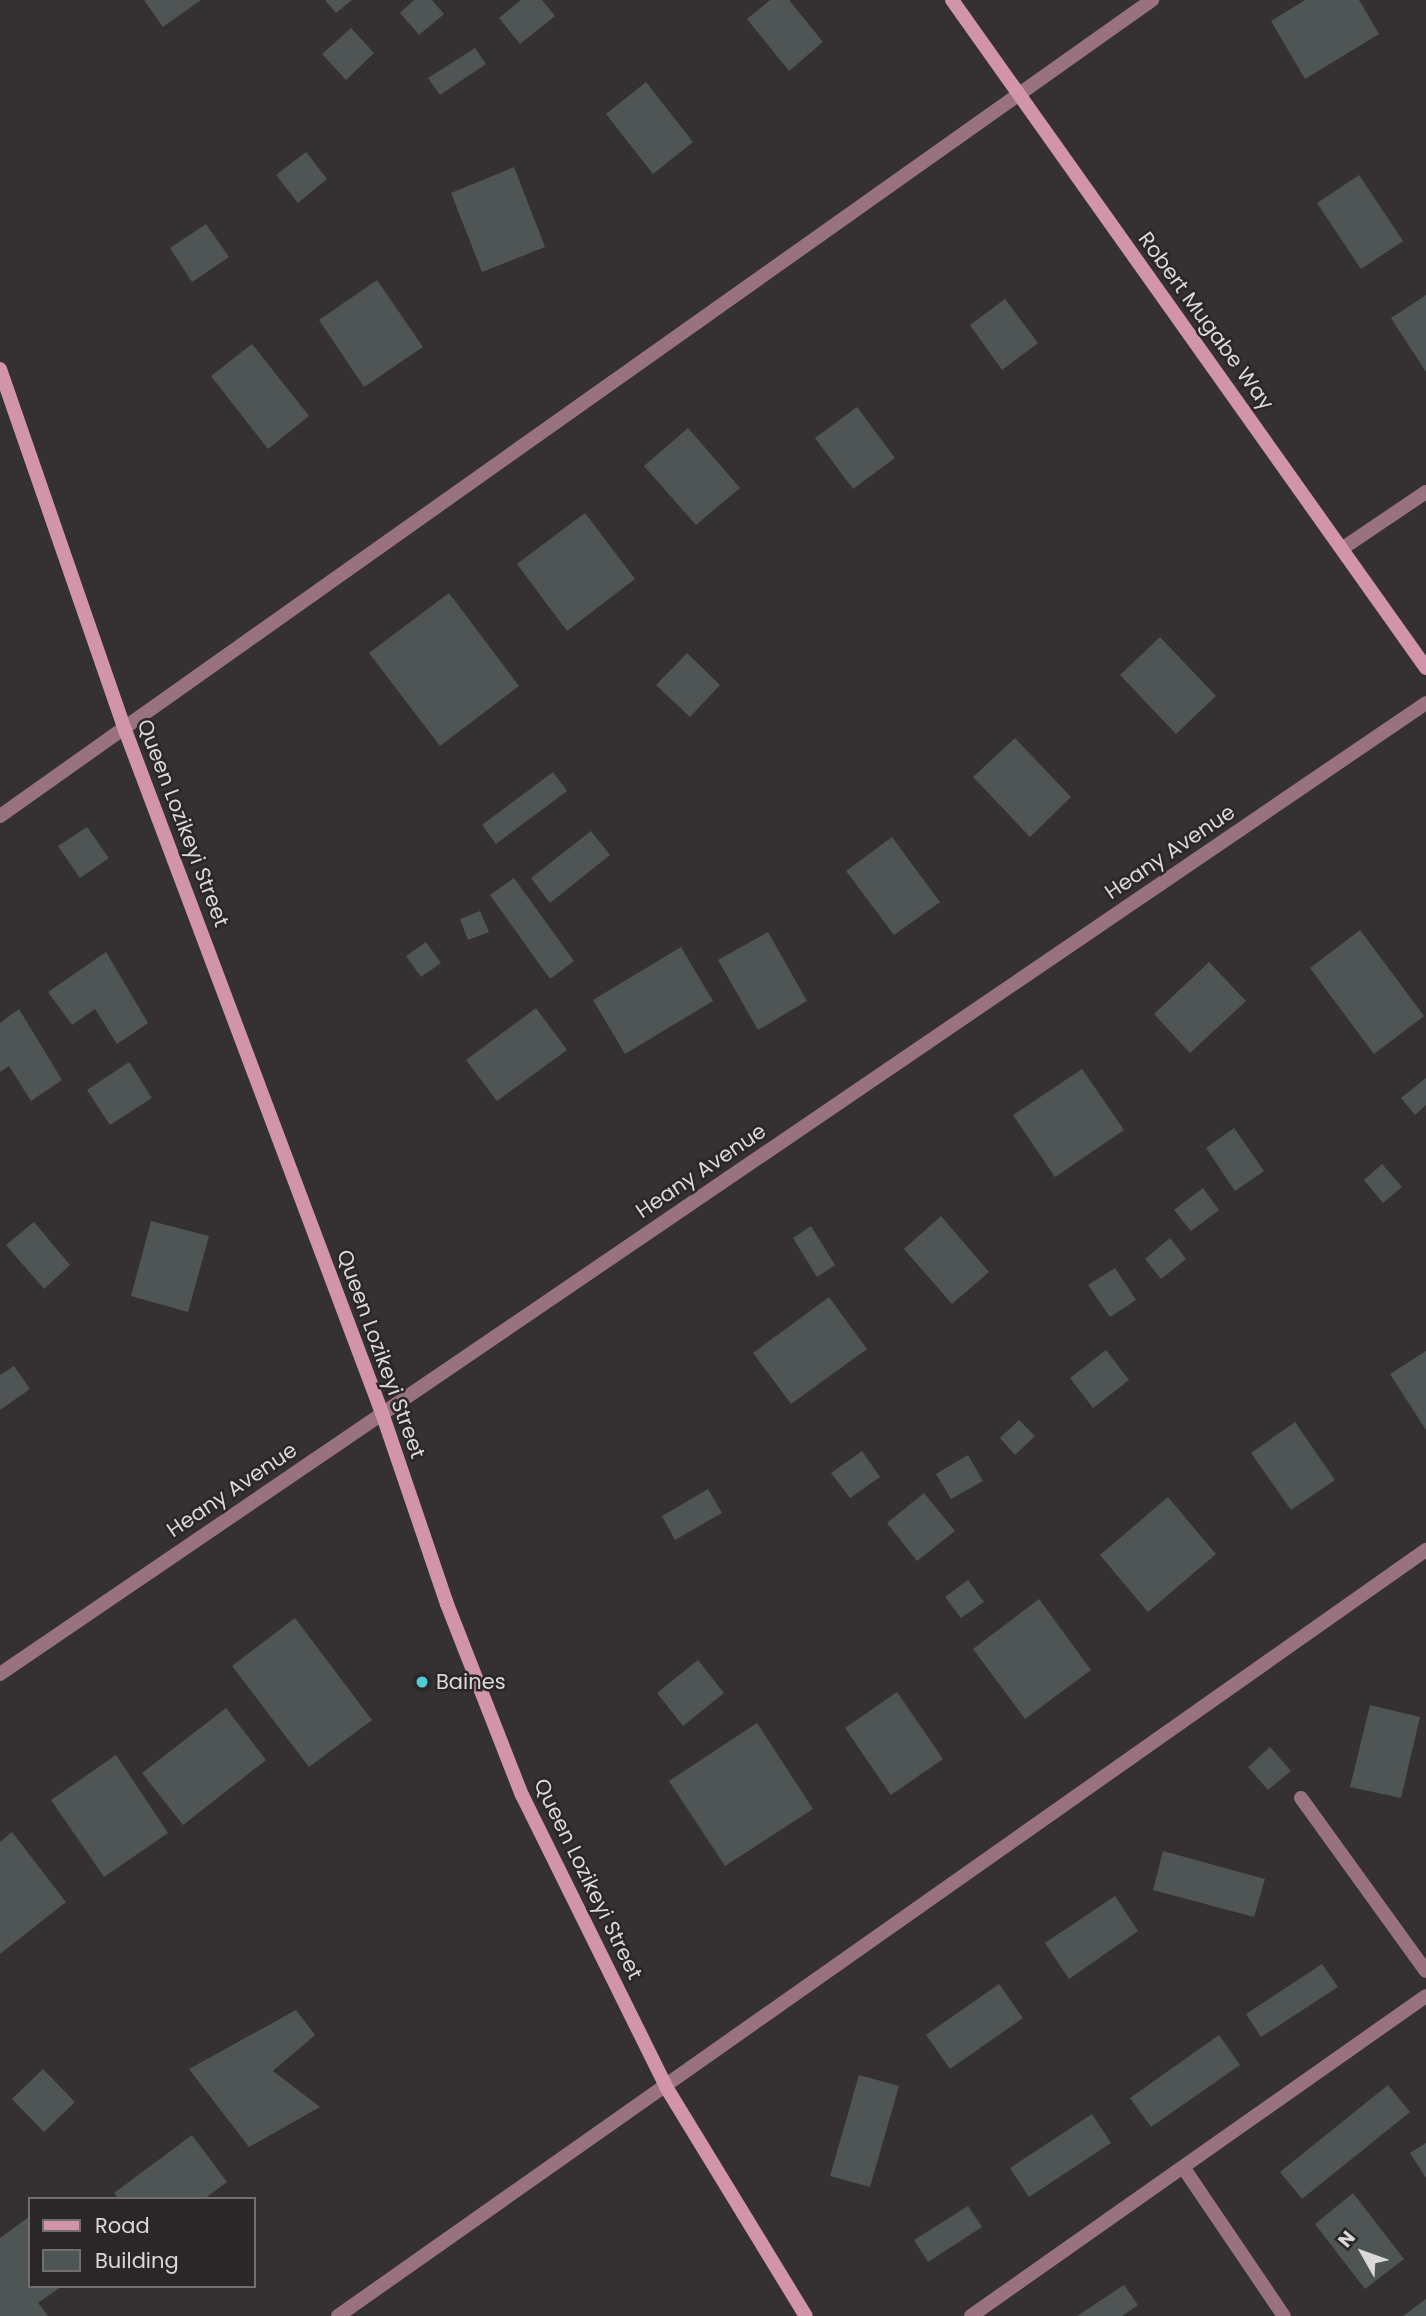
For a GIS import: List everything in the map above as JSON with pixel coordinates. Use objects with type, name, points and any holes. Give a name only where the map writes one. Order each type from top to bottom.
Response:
[{"type":"street","name":"Robert Mugabe Way","points":[[951,0],[1426,668]]},
{"type":"street","points":[[0,816],[1152,0]]},
{"type":"street","name":"Queen Lozikeyi Street","points":[[0,369],[125,730],[383,1413],[447,1604],[522,1795],[666,2087],[806,2316]]},
{"type":"street","points":[[1343,548],[1426,492]]},
{"type":"street","name":"Heany Avenue","points":[[0,1674],[1426,703]]},
{"type":"street","points":[[338,2316],[1426,1550]]},
{"type":"street","points":[[1301,1798],[1426,1971]]},
{"type":"street","points":[[971,2316],[1426,1996]]},
{"type":"street","points":[[1183,2167],[1284,2316]]},
{"type":"building","points":[[144,0],[201,0],[163,27]]},
{"type":"building","points":[[325,0],[352,0],[336,13]]},
{"type":"building","points":[[414,0],[432,0],[444,14],[419,35],[400,13]]},
{"type":"building","points":[[521,0],[542,0],[555,16],[520,44],[499,18]]},
{"type":"building","points":[[770,0],[789,0],[823,42],[789,71],[747,19]]},
{"type":"building","points":[[1305,0],[1359,0],[1379,34],[1305,79],[1271,21]]},
{"type":"building","points":[[351,28],[374,53],[346,80],[322,54]]},
{"type":"building","points":[[475,48],[486,64],[440,95],[428,78]]},
{"type":"building","points":[[646,82],[693,142],[653,174],[606,114]]},
{"type":"building","points":[[306,152],[327,179],[298,203],[276,175]]},
{"type":"building","points":[[514,167],[545,247],[482,272],[451,193]]},
{"type":"building","points":[[1359,175],[1403,241],[1361,269],[1317,203]]},
{"type":"building","points":[[206,224],[229,257],[192,282],[170,248]]},
{"type":"building","points":[[377,280],[423,347],[364,387],[319,320]]},
{"type":"building","points":[[1426,295],[1426,372],[1391,318]]},
{"type":"building","points":[[1005,299],[1038,343],[1002,370],[970,325]]},
{"type":"building","points":[[252,344],[309,416],[268,449],[211,376]]},
{"type":"building","points":[[857,407],[895,458],[853,489],[815,438]]},
{"type":"building","points":[[688,428],[740,488],[696,525],[644,466]]},
{"type":"building","points":[[585,513],[635,579],[567,631],[517,564]]},
{"type":"building","points":[[449,593],[519,686],[440,746],[369,653]]},
{"type":"building","points":[[1160,637],[1216,696],[1176,734],[1120,675]]},
{"type":"building","points":[[687,653],[720,685],[690,717],[656,685]]},
{"type":"building","points":[[1015,738],[1071,797],[1030,837],[973,777]]},
{"type":"building","points":[[553,772],[567,791],[496,844],[482,825]]},
{"type":"building","points":[[87,827],[109,858],[80,878],[58,846]]},
{"type":"building","points":[[591,831],[610,855],[550,903],[531,878]]},
{"type":"building","points":[[892,837],[940,902],[894,935],[846,871]]},
{"type":"building","points":[[514,878],[574,961],[550,979],[490,895]]},
{"type":"building","points":[[480,911],[489,932],[468,940],[460,919]]},
{"type":"building","points":[[1360,930],[1424,1016],[1374,1054],[1310,968]]},
{"type":"building","points":[[768,932],[807,1001],[758,1030],[718,960]]},
{"type":"building","points":[[426,942],[441,963],[421,977],[406,956]]},
{"type":"building","points":[[681,947],[713,1001],[625,1054],[593,1000]]},
{"type":"building","points":[[106,952],[148,1023],[117,1044],[95,1009],[72,1025],[48,992]]},
{"type":"building","points":[[1209,962],[1246,1001],[1190,1053],[1154,1014]]},
{"type":"building","points":[[536,1008],[567,1050],[497,1101],[466,1060]]},
{"type":"building","points":[[19,1009],[62,1080],[31,1101],[9,1066],[0,1072],[0,1023]]},
{"type":"building","points":[[129,1062],[152,1098],[110,1125],[87,1090]]},
{"type":"building","points":[[1082,1069],[1124,1130],[1055,1177],[1013,1115]]},
{"type":"building","points":[[1426,1078],[1426,1105],[1415,1115],[1401,1098]]},
{"type":"building","points":[[1234,1128],[1264,1171],[1235,1191],[1206,1148]]},
{"type":"building","points":[[1382,1164],[1402,1187],[1383,1203],[1364,1180]]},
{"type":"building","points":[[1203,1188],[1219,1210],[1191,1231],[1174,1210]]},
{"type":"building","points":[[941,1216],[989,1272],[952,1304],[904,1249]]},
{"type":"building","points":[[151,1221],[209,1236],[188,1312],[131,1296]]},
{"type":"building","points":[[34,1222],[70,1265],[44,1289],[6,1245]]},
{"type":"building","points":[[811,1226],[835,1265],[817,1277],[793,1238]]},
{"type":"building","points":[[1170,1238],[1186,1259],[1161,1279],[1145,1259]]},
{"type":"building","points":[[1115,1268],[1136,1300],[1110,1317],[1088,1285]]},
{"type":"building","points":[[829,1297],[867,1349],[791,1404],[753,1353]]},
{"type":"building","points":[[1106,1350],[1129,1380],[1093,1408],[1070,1378]]},
{"type":"building","points":[[1426,1351],[1426,1430],[1390,1374]]},
{"type":"building","points":[[14,1366],[30,1389],[0,1410],[0,1375]]},
{"type":"building","points":[[1019,1420],[1035,1436],[1015,1455],[1000,1438]]},
{"type":"building","points":[[1295,1422],[1335,1480],[1291,1510],[1251,1453]]},
{"type":"building","points":[[862,1451],[880,1477],[850,1498],[831,1473]]},
{"type":"building","points":[[968,1455],[983,1481],[951,1499],[936,1474]]},
{"type":"building","points":[[708,1489],[722,1513],[675,1540],[662,1516]]},
{"type":"building","points":[[924,1493],[955,1531],[917,1561],[887,1523]]},
{"type":"building","points":[[1168,1497],[1216,1554],[1148,1612],[1100,1555]]},
{"type":"building","points":[[968,1580],[984,1602],[961,1618],[945,1597]]},
{"type":"building","points":[[1039,1599],[1091,1670],[1025,1719],[973,1649]]},
{"type":"building","points":[[295,1618],[372,1720],[309,1767],[232,1666]]},
{"type":"building","points":[[698,1660],[724,1693],[683,1726],[657,1693]]},
{"type":"building","points":[[897,1692],[943,1759],[891,1795],[845,1728]]},
{"type":"building","points":[[1370,1705],[1420,1717],[1401,1798],[1350,1787]]},
{"type":"building","points":[[226,1708],[266,1760],[183,1825],[142,1773]]},
{"type":"building","points":[[757,1723],[813,1809],[725,1866],[669,1781]]},
{"type":"building","points":[[1270,1747],[1291,1771],[1268,1790],[1248,1767]]},
{"type":"building","points":[[116,1755],[168,1833],[104,1877],[51,1800]]},
{"type":"building","points":[[12,1832],[66,1902],[0,1954],[0,1842]]},
{"type":"building","points":[[1163,1851],[1265,1879],[1254,1917],[1153,1890]]},
{"type":"building","points":[[1115,1896],[1138,1931],[1069,1979],[1045,1943]]},
{"type":"building","points":[[1322,1964],[1338,1987],[1261,2037],[1246,2014]]},
{"type":"building","points":[[999,1984],[1023,2018],[950,2069],[926,2035]]},
{"type":"building","points":[[296,2010],[315,2035],[273,2071],[320,2107],[249,2147],[189,2069]]},
{"type":"building","points":[[1219,2035],[1240,2065],[1151,2127],[1130,2098]]},
{"type":"building","points":[[43,2069],[75,2102],[44,2132],[12,2099]]},
{"type":"building","points":[[859,2075],[899,2086],[870,2187],[830,2176]]},
{"type":"building","points":[[1388,2085],[1410,2112],[1302,2199],[1280,2172]]},
{"type":"building","points":[[1092,2114],[1111,2143],[1029,2197],[1010,2168]]},
{"type":"building","points":[[192,2135],[227,2182],[207,2197],[117,2197],[114,2193]]},
{"type":"building","points":[[1426,2143],[1426,2178],[1410,2153]]},
{"type":"building","points":[[1353,2193],[1404,2259],[1365,2289],[1315,2224]]},
{"type":"building","points":[[968,2206],[982,2227],[928,2262],[914,2240]]},
{"type":"building","points":[[28,2217],[28,2288],[59,2288],[38,2303],[48,2316],[0,2316],[0,2238]]},
{"type":"building","points":[[1124,2285],[1138,2305],[1122,2316],[1077,2316]]},
{"type":"building","points":[[1426,2299],[1426,2316],[1403,2316]]},
{"type":"place","name":"Baines","points":[[422,1682]]}]
